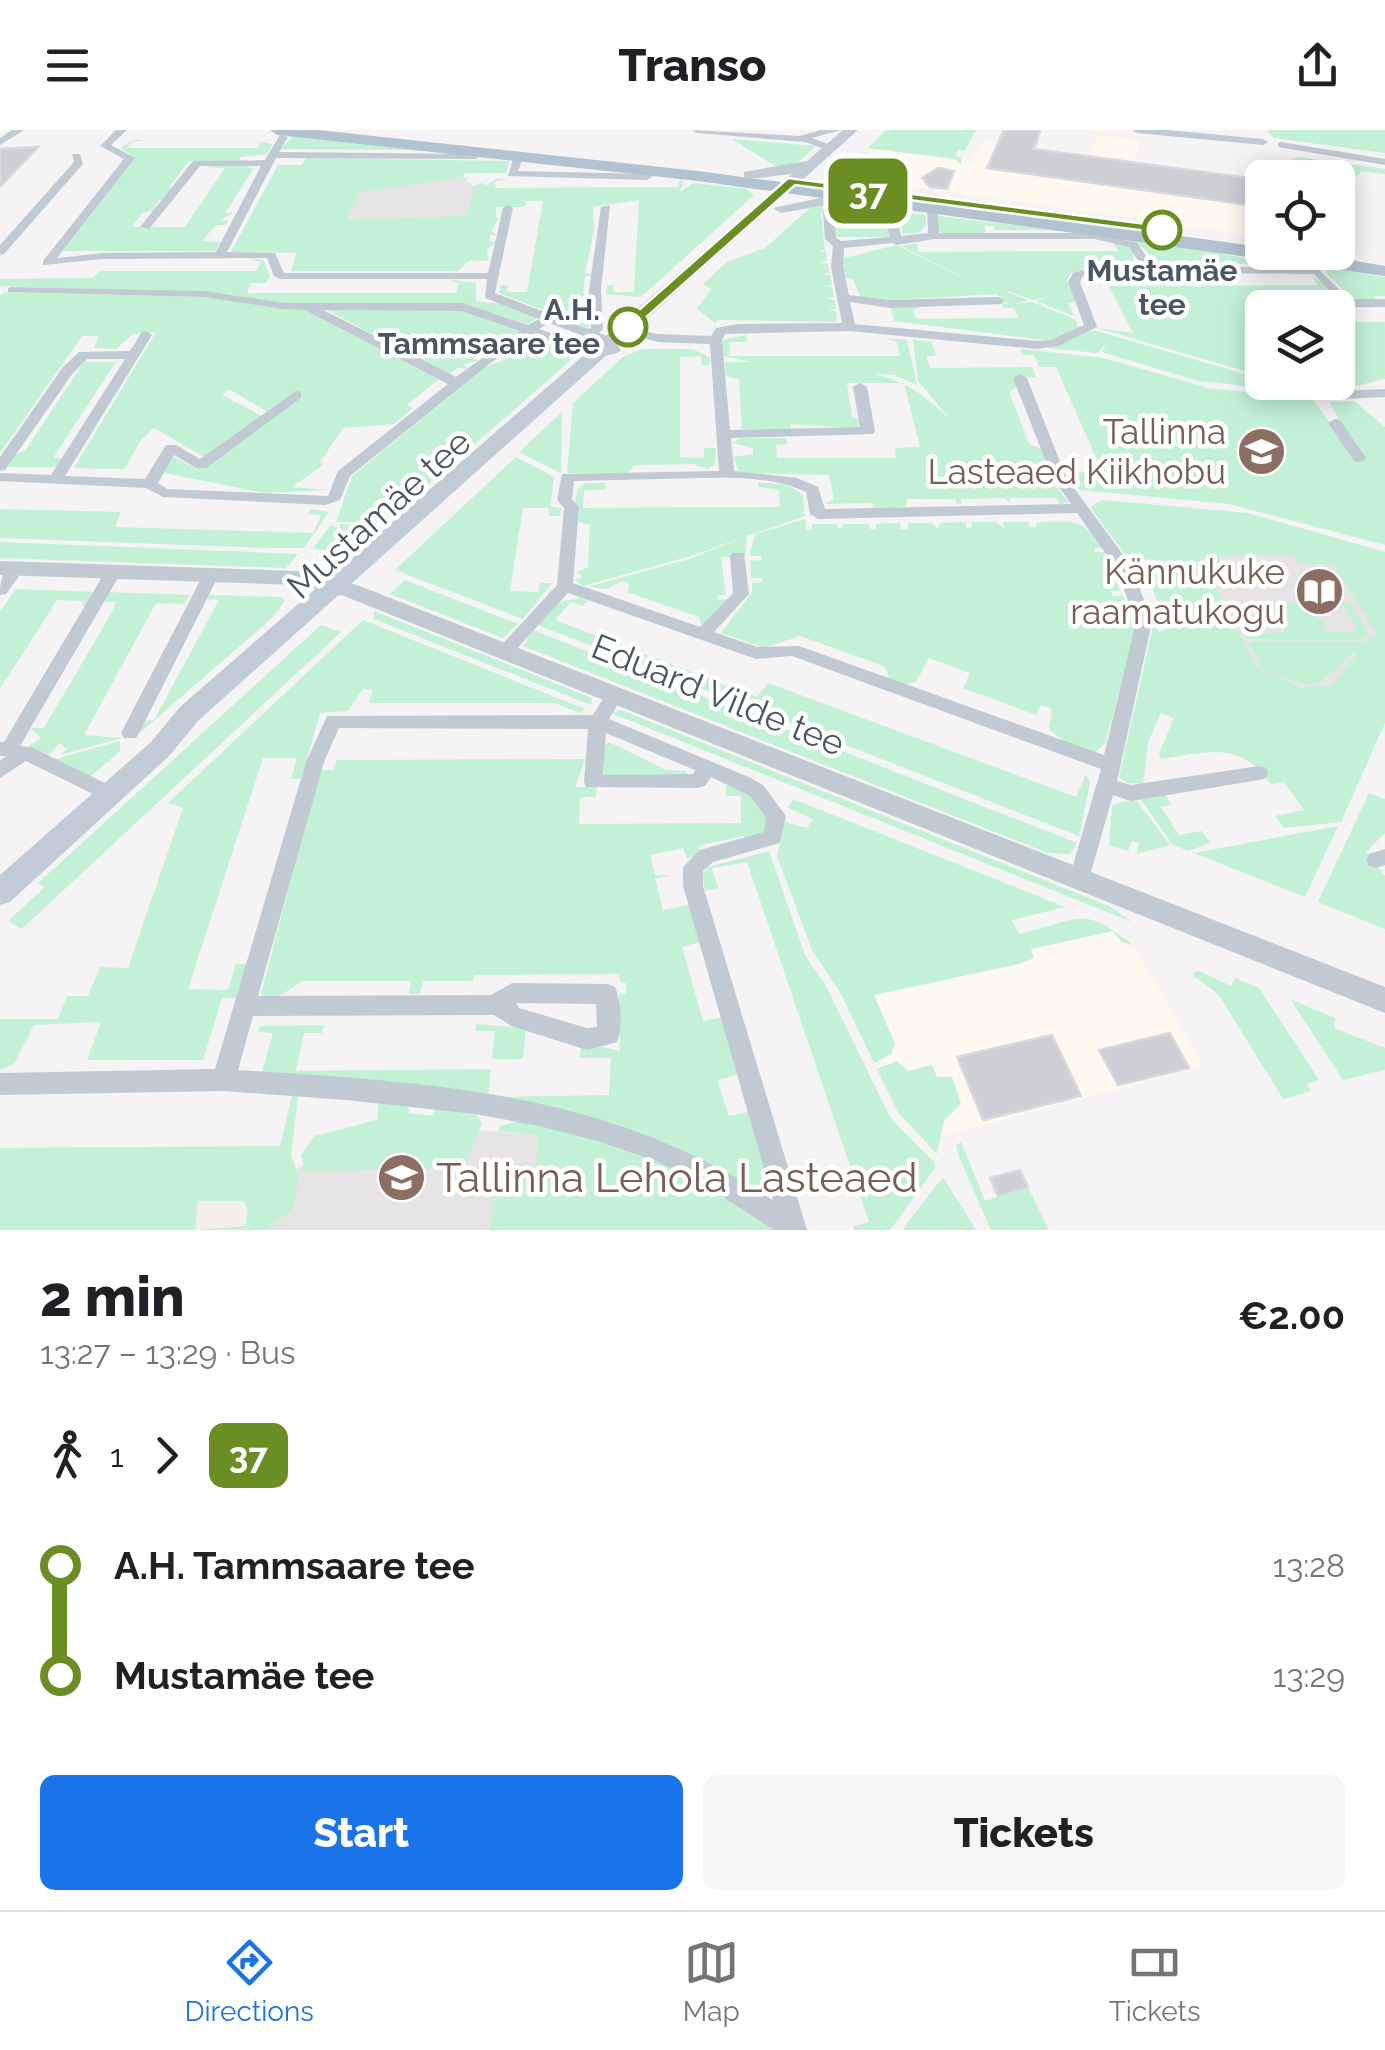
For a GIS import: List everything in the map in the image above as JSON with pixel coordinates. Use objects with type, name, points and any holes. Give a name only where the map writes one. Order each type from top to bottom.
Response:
[{"type":"main road","points":[[338,130],[745,178],[848,197],[1245,247]]},
{"type":"main road","name":"Mustamäe tee","points":[[797,186],[816,160],[832,156],[851,130]]},
{"type":"main road","name":"Mustamäe tee","points":[[0,893],[160,749],[206,720],[610,340],[832,156],[870,130]]},
{"type":"main road","points":[[280,134],[745,178],[784,172],[816,160]]},
{"type":"main road","points":[[832,156],[830,175],[837,181],[891,194]]},
{"type":"main road","points":[[745,178],[764,192],[773,206],[848,197]]},
{"type":"main road","points":[[797,186],[891,194],[1245,247]]},
{"type":"main road","points":[[1355,261],[1385,267]]},
{"type":"main road","points":[[1355,263],[1385,267]]},
{"type":"street","points":[[0,142],[19,130]]},
{"type":"street","points":[[122,130],[105,146],[130,158],[47,263],[102,256],[272,255],[280,276],[492,276]]},
{"type":"street","points":[[697,130],[806,139],[832,156]]},
{"type":"street","points":[[785,139],[836,130]]},
{"type":"street","points":[[1137,130],[1385,162]]},
{"type":"street","points":[[1260,130],[1264,144]]},
{"type":"street","points":[[220,255],[271,159],[280,134]]},
{"type":"street","points":[[0,252],[79,162],[76,156]]},
{"type":"street","points":[[519,156],[512,174],[646,177]]},
{"type":"street","points":[[146,228],[197,163],[473,157]]},
{"type":"street","points":[[932,206],[934,236]]},
{"type":"street","points":[[606,207],[595,290],[597,329],[610,340]]},
{"type":"street","points":[[508,208],[490,295],[610,340]]},
{"type":"street","points":[[849,327],[838,251],[831,239],[827,213],[887,214],[892,217],[891,243]]},
{"type":"street","points":[[838,251],[934,236],[1106,237],[1133,245],[1150,269]]},
{"type":"street","points":[[727,474],[716,340],[720,331],[849,327],[1054,344],[1092,327],[1074,282],[1077,275],[1096,270],[1317,270],[1335,290]]},
{"type":"street","points":[[11,290],[204,294],[307,307],[462,307],[532,330],[610,340],[716,340]]},
{"type":"street","points":[[844,298],[890,304],[998,301]]},
{"type":"street","points":[[1355,303],[1385,303]]},
{"type":"street","points":[[307,307],[457,383]]},
{"type":"street","points":[[0,477],[150,484],[162,493],[330,499],[343,474],[457,383],[546,319]]},
{"type":"street","points":[[56,479],[146,335]]},
{"type":"street","points":[[0,468],[86,348],[134,355]]},
{"type":"street","points":[[1020,378],[1041,442],[1058,477],[1124,568],[1144,622],[1106,786],[1078,879]]},
{"type":"street","points":[[726,434],[868,431],[860,388]]},
{"type":"street","points":[[1355,395],[1385,394]]},
{"type":"street","points":[[150,484],[171,448],[200,465],[296,395]]},
{"type":"street","points":[[1335,423],[1359,458]]},
{"type":"street","points":[[505,650],[565,586],[572,507],[564,500],[567,476],[727,474],[805,482],[814,490],[818,514],[1082,508]]},
{"type":"street","points":[[703,634],[741,594],[738,557]]},
{"type":"street","points":[[0,590],[8,568]]},
{"type":"street","name":"Eduard Vilde tee","points":[[8,568],[298,578],[343,588],[1385,1000]]},
{"type":"street","points":[[0,771],[114,572]]},
{"type":"street","points":[[130,733],[211,574]]},
{"type":"street","points":[[565,586],[758,654],[793,650],[1110,765]]},
{"type":"street","points":[[615,694],[598,722],[593,782],[698,781],[706,769]]},
{"type":"street","points":[[223,1080],[316,762],[333,721],[598,722],[757,790],[778,823],[773,837],[766,841],[707,856],[693,867],[693,886],[793,1229]]},
{"type":"street","points":[[11,750],[110,794]]},
{"type":"street","points":[[1106,786],[1132,793],[1260,773]]},
{"type":"street","points":[[245,1006],[494,1005],[508,1009],[512,1016],[586,1039],[609,1035],[607,994],[512,994],[494,1005]]},
{"type":"street","points":[[0,1084],[223,1080],[313,1086],[550,1118],[643,1147],[713,1176],[793,1229]]},
{"type":"shaded area","points":[[1098,135],[1140,140],[1136,161],[1245,176],[1245,235],[854,178],[878,149],[972,162],[982,141],[1090,155]]},
{"type":"shaded area","points":[[468,177],[467,181],[493,201],[484,239],[279,240],[309,181]]},
{"type":"shaded area","points":[[1149,543],[1385,559],[1385,688],[1364,732],[1211,678]]},
{"type":"shaded area","points":[[1112,928],[1133,945],[1204,1066],[927,1140],[847,1000],[1032,958],[1027,948]]},
{"type":"shaded area","name":"Tallinna Lehola Lasteaed","points":[[375,1122],[539,1135],[530,1230],[105,1230],[296,1169]]},
{"type":"green space","points":[[886,130],[976,130],[965,151],[958,150],[955,156],[961,158],[961,165],[955,159],[868,148]]},
{"type":"green space","points":[[1267,130],[1385,130],[1385,153],[1274,138]]},
{"type":"green space","points":[[292,137],[416,150],[281,149]]},
{"type":"green space","points":[[732,139],[816,146],[796,164],[780,169]]},
{"type":"green space","points":[[133,140],[144,140],[131,142],[127,148],[257,148],[261,142],[251,140],[273,144],[267,154],[241,157],[238,161],[189,161],[169,187],[174,188],[167,200],[159,200],[154,208],[160,209],[142,213],[132,227],[185,227],[225,168],[209,167],[228,164],[254,168],[225,213],[233,213],[221,220],[228,221],[226,225],[216,225],[202,241],[221,242],[215,251],[63,251],[135,158],[120,148]]},
{"type":"green space","points":[[863,152],[900,161],[882,186],[840,175]]},
{"type":"green space","points":[[306,158],[509,161],[507,173],[465,173],[463,177],[361,192],[347,217],[351,220],[467,216],[474,186],[482,183],[508,196],[487,185],[496,179],[510,179],[496,181],[495,188],[678,187],[679,180],[684,181],[680,192],[693,183],[747,189],[754,195],[641,297],[606,294],[607,285],[614,285],[614,292],[634,292],[639,200],[593,207],[594,231],[585,273],[593,275],[585,277],[583,291],[593,320],[587,328],[499,293],[501,285],[508,285],[507,292],[527,292],[543,201],[526,201],[525,207],[497,207],[495,217],[499,218],[491,231],[497,235],[490,235],[489,241],[497,242],[487,249],[488,261],[470,260],[458,271],[291,271],[296,253],[231,252],[278,165],[302,165]]},
{"type":"green space","points":[[1355,165],[1385,169],[1385,174],[1361,171],[1359,176],[1355,175]]},
{"type":"green space","points":[[831,202],[856,205],[821,213],[825,250],[818,251],[826,252],[827,261],[820,262],[828,264],[829,273],[822,274],[830,275],[832,285],[824,285],[832,287],[834,297],[826,298],[834,300],[836,309],[828,310],[837,312],[836,322],[717,320],[716,324],[697,309],[711,289],[703,284],[727,262],[765,248],[810,208]]},
{"type":"green space","points":[[891,210],[926,215],[926,226],[918,233],[903,234],[897,212]]},
{"type":"green space","points":[[863,214],[886,217],[891,237],[834,237],[833,228],[847,227],[832,225],[830,215],[863,218]]},
{"type":"green space","points":[[938,216],[1064,231],[995,230],[986,226],[985,233],[944,234],[938,230]]},
{"type":"green space","points":[[1115,237],[1245,258],[1245,264],[1164,262],[1166,267],[1158,267],[1142,248]]},
{"type":"green space","points":[[1113,242],[1134,251],[1132,267],[1086,268],[1070,274],[1067,280],[1076,301],[1068,303],[1074,316],[1036,301],[1052,296],[1033,300],[998,288],[1028,300],[1013,304],[1032,302],[1075,319],[1079,329],[1052,341],[894,321],[891,307],[920,307],[913,310],[916,319],[1019,318],[1014,308],[1004,308],[1002,304],[1010,303],[1001,302],[997,294],[892,300],[861,297],[853,280],[843,276],[841,259],[896,245],[982,287],[901,246],[916,243],[919,252],[1118,251]]},
{"type":"green space","points":[[248,258],[263,260],[270,276],[266,283],[251,283],[247,293],[456,293],[459,283],[446,279],[476,283],[476,301],[502,304],[537,318],[528,324],[468,306],[292,305],[225,294],[0,286],[0,279],[93,278],[99,271],[256,271],[261,262]]},
{"type":"green space","points":[[1340,270],[1385,277],[1385,296],[1375,296],[1374,301],[1355,299],[1355,290],[1343,290],[1326,273]]},
{"type":"green space","points":[[1312,276],[1327,290],[1245,290],[1245,371],[1097,328],[1133,333],[1109,286],[1318,285]]},
{"type":"green space","points":[[5,292],[204,297],[304,308],[441,377],[407,405],[413,408],[394,424],[343,428],[320,462],[323,465],[292,487],[331,490],[265,493],[164,473],[172,456],[197,469],[299,397],[268,412],[229,389],[222,395],[262,416],[204,457],[154,428],[142,439],[124,469],[74,468],[156,332],[133,334],[116,349],[94,348],[99,336],[82,336],[0,453],[0,295]]},
{"type":"green space","points":[[325,309],[462,311],[524,330],[474,356],[478,361],[463,364],[468,369],[457,368],[448,375]]},
{"type":"green space","points":[[1355,322],[1385,322],[1385,379],[1355,386]]},
{"type":"green space","points":[[1093,330],[1245,374],[1245,386],[1198,381],[1102,352],[1106,344],[1097,353],[1048,348]]},
{"type":"green space","points":[[530,334],[579,353],[384,523],[336,522],[352,476],[486,367],[514,356],[507,350]]},
{"type":"green space","points":[[746,335],[747,342],[729,342],[730,356],[900,356],[897,342],[884,338],[907,340],[917,385],[894,375],[873,374],[901,383],[847,383],[852,417],[864,421],[857,428],[791,424],[790,429],[742,429],[739,379],[726,376],[725,362],[752,362],[723,356],[722,340]]},
{"type":"green space","points":[[913,340],[932,342],[936,356],[926,356],[930,368],[1032,367],[1036,377],[1015,377],[1018,386],[1009,392],[1029,444],[1042,449],[1051,471],[1036,465],[1053,475],[1030,480],[1058,488],[1068,502],[1060,505],[1057,498],[1010,498],[1010,504],[1005,498],[961,499],[962,504],[957,504],[955,499],[907,499],[904,513],[902,507],[894,507],[894,512],[874,509],[872,503],[825,504],[834,499],[829,475],[740,473],[733,457],[753,454],[753,448],[732,443],[739,438],[786,438],[787,444],[776,445],[777,458],[896,458],[895,448],[920,447],[904,385],[949,418],[918,381]]},
{"type":"green space","points":[[642,349],[693,349],[710,358],[710,365],[702,365],[701,356],[680,357],[680,457],[704,458],[704,448],[716,448],[715,465],[707,469],[694,464],[635,465],[627,473],[567,473],[573,403],[623,357]]},
{"type":"green space","name":"Tallinna Lasteaed Kiikhobu","points":[[1020,349],[1104,358],[1208,388],[1245,392],[1245,400],[1314,400],[1330,423],[1340,422],[1330,402],[1354,401],[1385,427],[1385,545],[1229,504],[1080,490],[1063,462],[1072,462],[1076,473],[1102,471],[1056,367],[1039,367],[1034,355],[1023,355]]},
{"type":"green space","points":[[84,362],[116,362],[53,458],[63,459],[57,467],[5,467],[13,455],[25,451]]},
{"type":"green space","points":[[562,412],[561,473],[519,452]]},
{"type":"green space","points":[[516,457],[554,477],[550,506],[561,508],[560,516],[549,516],[549,508],[523,508],[510,591],[538,592],[540,583],[552,583],[523,619],[395,570]]},
{"type":"green space","points":[[585,483],[605,483],[605,490],[584,490],[583,508],[780,507],[779,490],[758,487],[758,483],[772,483],[789,486],[803,496],[805,516],[687,557],[583,586],[574,580],[582,577],[578,572],[571,575],[588,567],[590,525],[573,520],[577,490]]},
{"type":"green space","points":[[1102,500],[1248,513],[1385,552],[1385,723],[1341,822],[1284,828],[1275,816],[1304,810],[1284,782],[1271,784],[1259,770],[1235,755],[1208,752],[1161,759],[1159,754],[1174,718],[1161,713],[1148,742],[1143,784],[1127,783],[1119,777],[1153,626],[1160,632],[1168,628],[1158,623],[1165,622],[1147,574],[1193,573],[1212,581],[1256,667],[1302,688],[1332,685],[1356,656],[1355,651],[1322,681],[1306,684],[1262,668],[1248,642],[1364,642],[1378,635],[1333,564],[1299,564],[1294,556],[1219,556],[1222,564],[1137,559],[1124,553],[1090,507]]},
{"type":"green space","points":[[0,509],[121,512],[115,527],[313,533],[321,515],[308,514],[311,509],[329,512],[304,548],[270,548],[0,538]]},
{"type":"green space","points":[[805,519],[806,530],[812,530],[812,524],[836,524],[840,530],[843,524],[868,524],[870,529],[876,529],[876,524],[900,523],[901,529],[908,529],[908,523],[932,523],[938,529],[940,523],[965,522],[967,528],[972,528],[971,522],[996,522],[1004,528],[1003,522],[1028,522],[1030,527],[1037,527],[1036,522],[1058,522],[1074,523],[1088,530],[1103,548],[1094,548],[1095,552],[1104,552],[1111,569],[1103,569],[1104,574],[1113,574],[1120,591],[1111,591],[1113,596],[1123,596],[1130,615],[1121,617],[1131,619],[1135,630],[1105,744],[1095,752],[1069,745],[1049,729],[1052,709],[1041,705],[1036,715],[963,688],[970,673],[929,658],[916,682],[903,685],[890,679],[884,666],[800,636],[764,648],[721,633],[752,592],[752,583],[763,582],[762,578],[751,578],[750,561],[762,560],[761,556],[749,556],[755,534]]},
{"type":"green space","points":[[340,524],[382,526],[358,546],[350,543],[354,549],[350,553],[312,549],[331,525],[340,530]]},
{"type":"green space","points":[[747,536],[745,556],[721,557],[726,595],[718,595],[717,600],[728,599],[706,624],[701,624],[699,617],[627,592],[630,584],[622,581],[607,589],[587,587],[689,559]]},
{"type":"green space","points":[[0,542],[298,554],[286,568],[0,558]]},
{"type":"green space","points":[[405,580],[518,624],[503,638],[390,594]]},
{"type":"green space","points":[[16,589],[95,592],[86,607],[82,606],[84,601],[57,600],[0,689],[0,612]]},
{"type":"green space","points":[[108,592],[190,595],[184,604],[156,603],[84,735],[122,738],[60,755],[67,749],[59,743],[49,755],[28,747],[40,738],[31,728],[44,728],[112,612],[116,602],[104,602]]},
{"type":"green space","points":[[210,595],[282,597],[285,601],[271,619],[134,738],[141,721],[154,720],[219,600],[203,599]]},
{"type":"green space","points":[[580,598],[588,601],[583,606],[571,602],[555,620],[757,697],[768,683],[1076,797],[1086,774],[1090,783],[1079,836],[538,625],[559,602]]},
{"type":"green space","points":[[1238,602],[1254,633],[1285,632],[1270,603],[1312,602],[1328,632],[1358,632],[1342,602],[1350,603],[1368,633],[1364,639],[1247,639],[1230,603]]},
{"type":"green space","points":[[374,611],[592,698],[591,705],[374,619]]},
{"type":"green space","points":[[363,620],[585,709],[579,713],[555,703],[369,703],[373,690],[363,689],[348,711],[320,713],[301,779],[291,779],[297,758],[263,758],[188,989],[228,990],[236,964],[247,964],[236,998],[222,998],[203,1060],[87,1060],[101,1022],[34,1025],[14,1064],[0,1070],[0,1019],[58,1019],[67,996],[88,996],[100,967],[128,968],[183,808],[168,803]]},
{"type":"green space","points":[[321,625],[341,632],[22,929],[8,921],[45,887],[38,883]]},
{"type":"green space","points":[[533,630],[1077,843],[1070,854],[1048,853],[523,646]]},
{"type":"green space","points":[[621,710],[1109,906],[1132,922],[611,713]]},
{"type":"green space","points":[[120,741],[120,751],[90,777],[55,759]]},
{"type":"green space","points":[[609,742],[666,770],[686,771],[687,777],[604,776],[604,746]]},
{"type":"green space","points":[[585,759],[575,787],[597,787],[596,797],[580,797],[579,824],[741,823],[741,796],[726,796],[726,786],[745,788],[772,823],[772,832],[746,841],[744,836],[700,845],[699,856],[687,858],[683,848],[650,855],[655,875],[670,875],[655,879],[663,910],[693,904],[703,941],[682,947],[703,1021],[725,1017],[742,1072],[717,1081],[729,1116],[753,1111],[772,1179],[768,1185],[749,1188],[654,1142],[261,1075],[273,1033],[257,1032],[261,1026],[324,1025],[322,1033],[304,1033],[296,1071],[491,1069],[488,1097],[609,1095],[611,1058],[580,1058],[581,1042],[620,1051],[619,994],[626,994],[626,983],[620,982],[619,974],[474,975],[473,981],[423,981],[420,994],[409,994],[411,981],[302,981],[274,1000],[261,994],[320,770],[334,770],[337,760]]},
{"type":"green space","points":[[1369,793],[1385,799],[1385,833],[1366,852],[1385,876],[1385,929],[1318,902]]},
{"type":"green space","points":[[1165,794],[1171,804],[1161,807],[1179,835],[1202,831],[1210,843],[1188,851],[1173,845],[1140,798]]},
{"type":"green space","points":[[793,799],[1065,907],[1012,920],[1019,934],[1081,919],[1103,924],[1116,932],[1133,945],[1121,942],[1113,931],[1031,949],[1034,958],[1019,964],[874,995],[895,1044],[891,1054],[874,1063],[841,994],[812,950],[777,856],[785,822],[807,828],[813,819],[788,808]]},
{"type":"green space","points":[[1135,799],[1170,845],[1137,854],[1139,843],[1132,841],[1128,851],[1109,845],[1112,805]]},
{"type":"green space","points":[[1338,826],[1305,897],[1194,853]]},
{"type":"green space","points":[[769,851],[805,955],[826,986],[891,1119],[934,1162],[935,1168],[890,1230],[854,1230],[853,1226],[869,1222],[747,862],[712,868],[718,888],[705,891],[702,875],[708,867]]},
{"type":"green space","points":[[1200,971],[1231,986],[1235,978],[1259,988],[1319,1080],[1307,1084],[1311,1091],[1283,1099],[1219,995],[1194,976],[1194,972]]},
{"type":"green space","points":[[1290,999],[1335,1018],[1334,1028],[1385,1048],[1385,1070],[1343,1080]]},
{"type":"green space","points":[[476,1024],[526,1028],[523,1059],[492,1059],[495,1031],[475,1031]]},
{"type":"green space","points":[[897,1061],[908,1071],[932,1065],[937,1077],[952,1077],[961,1104],[944,1121],[937,1154],[898,1112],[877,1069]]},
{"type":"green space","points":[[292,1096],[298,1096],[291,1155],[299,1178],[293,1208],[266,1230],[0,1230],[0,1148],[280,1146]]},
{"type":"green space","points":[[379,1101],[408,1102],[409,1113],[432,1116],[435,1107],[475,1112],[482,1123],[465,1162],[448,1169],[305,1171],[301,1155],[314,1136],[377,1120]]},
{"type":"green space","points":[[518,1121],[590,1135],[684,1169],[777,1230],[490,1230],[497,1169],[501,1164],[536,1165],[538,1135],[498,1131],[500,1126]]},
{"type":"green space","points":[[961,1142],[985,1201],[1028,1187],[1049,1230],[991,1230],[959,1157],[956,1145]]},
{"type":"green space","points":[[943,1177],[976,1230],[903,1230],[907,1223]]},
{"type":"sand","points":[[198,1201],[244,1201],[248,1210],[245,1226],[195,1230]]},
{"type":"building","points":[[1004,130],[1040,130],[1034,149],[1245,177],[1245,204],[987,168]]},
{"type":"building","points":[[38,147],[0,187],[0,149]]},
{"type":"building","points":[[938,168],[954,171],[947,189],[930,187],[922,178]]},
{"type":"building","points":[[1170,1033],[1189,1068],[1118,1085],[1099,1050]]},
{"type":"building","points":[[1052,1035],[1081,1096],[983,1120],[957,1057]]},
{"type":"building","points":[[1020,1170],[1028,1187],[998,1196],[990,1178]]},
{"type":"bus line","name":"37","points":[[628,327],[792,181],[1162,230]]},
{"type":"place","name":"Mustamäe tee","points":[[1162,230]]},
{"type":"place","name":"A.H. Tammsaare tee","points":[[628,327]]},
{"type":"place","name":"Tallinna Lasteaed Kiikhobu","points":[[1261,452]]},
{"type":"place","name":"Kännukuke raamatukogu","points":[[1320,592]]},
{"type":"place","name":"Tallinna Lehola Lasteaed","points":[[401,1177]]}]
